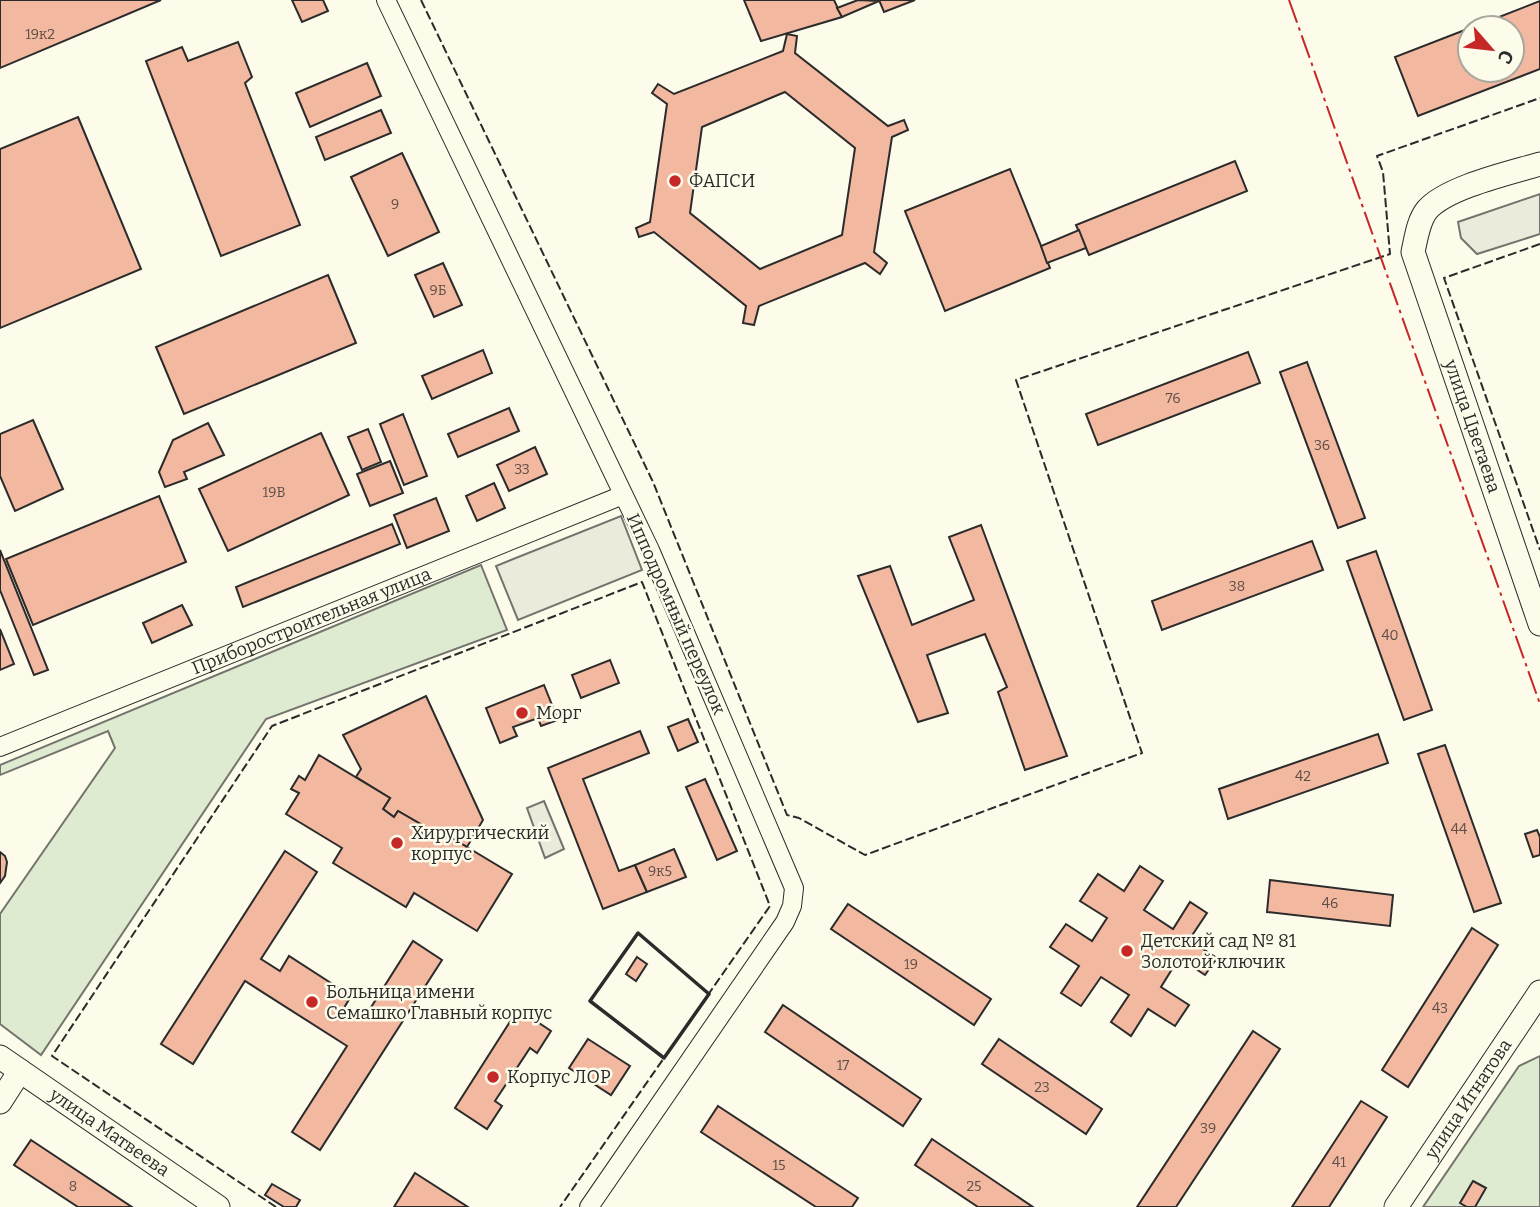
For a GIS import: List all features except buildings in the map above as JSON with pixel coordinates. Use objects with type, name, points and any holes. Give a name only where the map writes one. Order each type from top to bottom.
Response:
[{"type":"main road","name":"улица Цветаева","points":[[1540,163],[1448,194],[1427,211],[1413,252],[1540,624]]},
{"type":"main road","name":"улица Игнатова","points":[[1396,1207],[1540,992]]},
{"type":"main road","name":"улица Матвеева","points":[[0,1057],[218,1207]]},
{"type":"main road","points":[[0,1101],[20,1071]]},
{"type":"street","name":"Ипподромный переулок","points":[[386,0],[667,590],[794,888],[792,906],[785,922],[589,1207]]},
{"type":"street","name":"Приборостроительная улица","points":[[0,747],[623,495]]},
{"type":"green space","points":[[481,565],[507,630],[266,719],[41,1055],[0,1024],[0,914],[115,748],[108,731],[0,775],[0,765]]},
{"type":"green space","points":[[1540,1056],[1540,1207],[1423,1207],[1519,1066]]},
{"type":"shaded area","points":[[1540,194],[1540,234],[1477,254],[1461,238],[1458,222]]},
{"type":"shaded area","points":[[621,516],[642,570],[518,620],[496,566]]},
{"type":"shaded area","points":[[544,801],[564,849],[545,858],[527,808]]},
{"type":"fence","points":[[421,0],[653,482],[787,815],[799,818],[865,855],[1142,753],[1016,380],[1390,254],[1383,172],[1377,156],[1540,98]]},
{"type":"fence","points":[[1540,244],[1444,278],[1540,550]]},
{"type":"fence","points":[[276,1207],[52,1056],[272,726],[642,582],[770,906],[560,1207]]},
{"type":"wall","points":[[638,933],[709,994],[664,1058],[590,1001],[638,933]]},
{"type":"power","points":[[1289,0],[1540,704]]},
{"type":"place","name":"ФАПСИ","points":[[675,181]]},
{"type":"place","name":"Морг","points":[[522,713]]},
{"type":"place","name":"Хирургический корпус","points":[[397,843]]},
{"type":"place","name":"Детский сад № 81 Золотой ключик","points":[[1127,951]]},
{"type":"place","name":"Больница имени Семашко Главный корпус","points":[[312,1002]]},
{"type":"place","name":"Корпус ЛОР","points":[[493,1077]]}]
